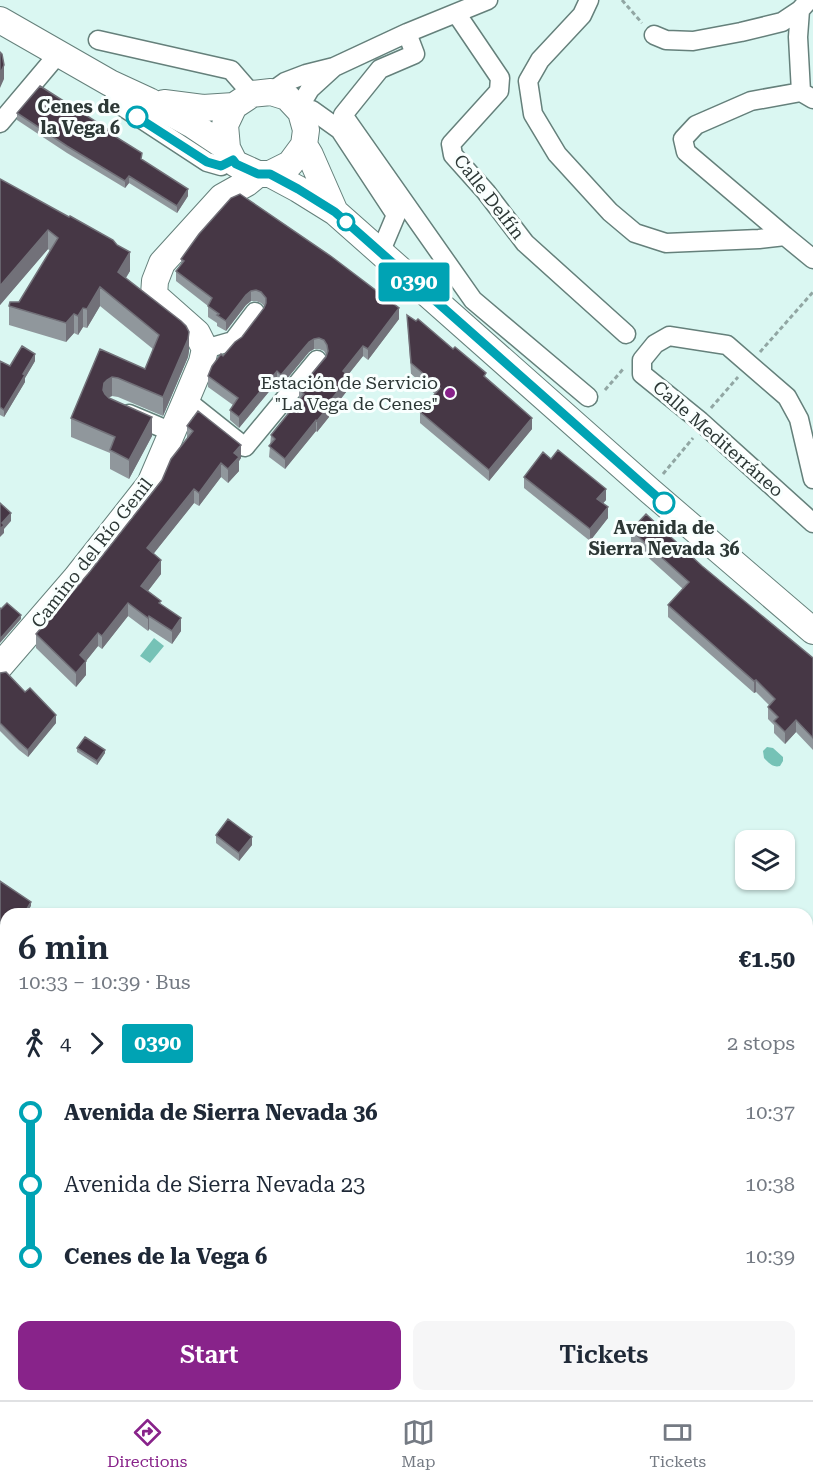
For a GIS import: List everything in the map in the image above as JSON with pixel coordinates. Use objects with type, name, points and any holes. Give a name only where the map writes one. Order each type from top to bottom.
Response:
[{"type":"street","points":[[149,101],[203,108],[252,97],[306,74],[334,67],[407,33],[488,0]]},
{"type":"street","points":[[589,0],[582,15],[540,60],[528,81],[533,114],[557,154],[610,212],[635,233],[666,243],[785,236]]},
{"type":"street","points":[[804,5],[798,37],[807,95],[751,101],[696,125],[683,139],[686,152],[813,259]]},
{"type":"street","points":[[654,35],[666,40],[693,41],[741,32],[782,22],[804,5]]},
{"type":"street","name":"Calle Delfín","points":[[456,13],[500,78],[499,92],[451,144],[453,155],[486,192],[525,243],[626,334]]},
{"type":"street","points":[[0,20],[110,83],[191,124],[245,164],[298,189],[335,212],[650,491],[813,631]]},
{"type":"street","points":[[407,33],[415,54],[380,69],[344,115],[473,300],[596,395]]},
{"type":"street","points":[[98,40],[231,70],[252,97]]},
{"type":"street","points":[[0,123],[58,53]]},
{"type":"street","points":[[300,110],[310,89],[334,67]]},
{"type":"street","points":[[110,83],[120,105],[207,162],[221,166],[245,164],[290,164],[304,145],[306,130],[300,110],[287,97],[252,97],[225,125],[245,164],[247,183],[222,197],[162,263],[155,281],[154,295],[197,333],[205,349],[233,342],[255,312]]},
{"type":"street","points":[[300,110],[312,110],[340,130],[396,215],[380,253]]},
{"type":"street","points":[[304,145],[335,212]]},
{"type":"street","name":"Calle Mediterráneo","points":[[812,519],[642,374],[642,360],[655,344],[669,336],[727,345],[787,397],[799,419],[813,478]]},
{"type":"street","name":"Camino del Río Genil","points":[[0,666],[76,578],[150,484],[202,362],[205,349]]},
{"type":"street","points":[[186,400],[245,447],[317,360]]},
{"type":"street","points":[[114,407],[172,432]]},
{"type":"path","points":[[622,0],[654,35]]},
{"type":"path","points":[[650,491],[749,364],[813,292]]},
{"type":"path","points":[[596,395],[626,365]]},
{"type":"shaded area","points":[[154,638],[164,646],[150,663],[140,656]]},
{"type":"shaded area","points":[[767,747],[773,748],[783,757],[780,766],[773,766],[764,758],[763,751]]},
{"type":"building","points":[[0,52],[4,65],[0,74]]},
{"type":"building","points":[[40,86],[117,135],[116,137],[142,153],[141,159],[188,189],[177,206],[129,176],[125,181],[17,113]]},
{"type":"building","points":[[0,179],[113,240],[130,252],[118,272],[181,321],[189,332],[163,397],[118,378],[112,377],[104,383],[103,390],[109,398],[152,417],[129,460],[110,450],[115,437],[71,418],[100,349],[145,369],[159,335],[100,287],[87,309],[83,308],[78,316],[74,314],[66,323],[9,306],[10,302],[19,302],[58,238],[48,230],[0,286]]},
{"type":"building","points":[[240,194],[332,257],[399,308],[368,349],[363,346],[343,371],[350,376],[327,405],[329,406],[285,459],[269,446],[275,439],[271,435],[304,394],[299,389],[326,357],[327,345],[319,338],[309,342],[281,375],[277,371],[239,417],[230,410],[238,398],[208,376],[221,354],[223,356],[242,337],[264,308],[266,298],[261,292],[251,291],[226,321],[208,306],[212,298],[176,271],[184,261],[181,259],[199,234],[231,198]]},
{"type":"building","points":[[407,315],[416,321],[418,319],[453,349],[455,347],[486,373],[484,376],[532,418],[489,470],[420,412],[440,388],[411,363]]},
{"type":"building","points":[[22,346],[35,354],[4,410],[0,407],[0,361],[10,366]]},
{"type":"building","points":[[198,411],[241,445],[234,453],[239,457],[228,469],[221,463],[199,493],[194,489],[147,548],[161,560],[141,586],[161,601],[159,603],[181,618],[172,631],[149,616],[148,618],[128,603],[102,636],[98,633],[80,655],[86,661],[76,673],[36,634],[88,574],[162,480],[171,459],[193,431],[187,426]]},
{"type":"building","points":[[558,450],[606,489],[597,499],[608,507],[590,529],[524,477],[543,452],[551,459]]},
{"type":"building","points":[[0,503],[11,513],[0,529]]},
{"type":"building","points":[[646,514],[702,566],[813,658],[813,738],[796,720],[785,732],[774,721],[778,717],[768,707],[775,699],[668,605],[689,582],[631,530]]},
{"type":"building","points":[[7,603],[21,615],[0,639],[0,608]]},
{"type":"building","points":[[6,672],[25,692],[30,688],[56,715],[28,750],[0,723],[0,673]]},
{"type":"building","points":[[85,737],[105,750],[97,761],[77,748]]},
{"type":"building","points":[[228,819],[252,837],[239,853],[216,835]]},
{"type":"building","points":[[0,881],[31,902],[28,908],[0,908]]},
{"type":"bus line","name":"0390","points":[[137,117],[207,162],[221,166],[233,160],[236,164],[258,174],[270,174],[335,212],[664,503]]},
{"type":"place","name":"Cenes de la Vega 6","points":[[137,117]]},
{"type":"place","name":"Estación de Servicio \"La Vega de Cenes\"","points":[[450,393]]},
{"type":"place","name":"Avenida de Sierra Nevada 36","points":[[664,503]]}]
